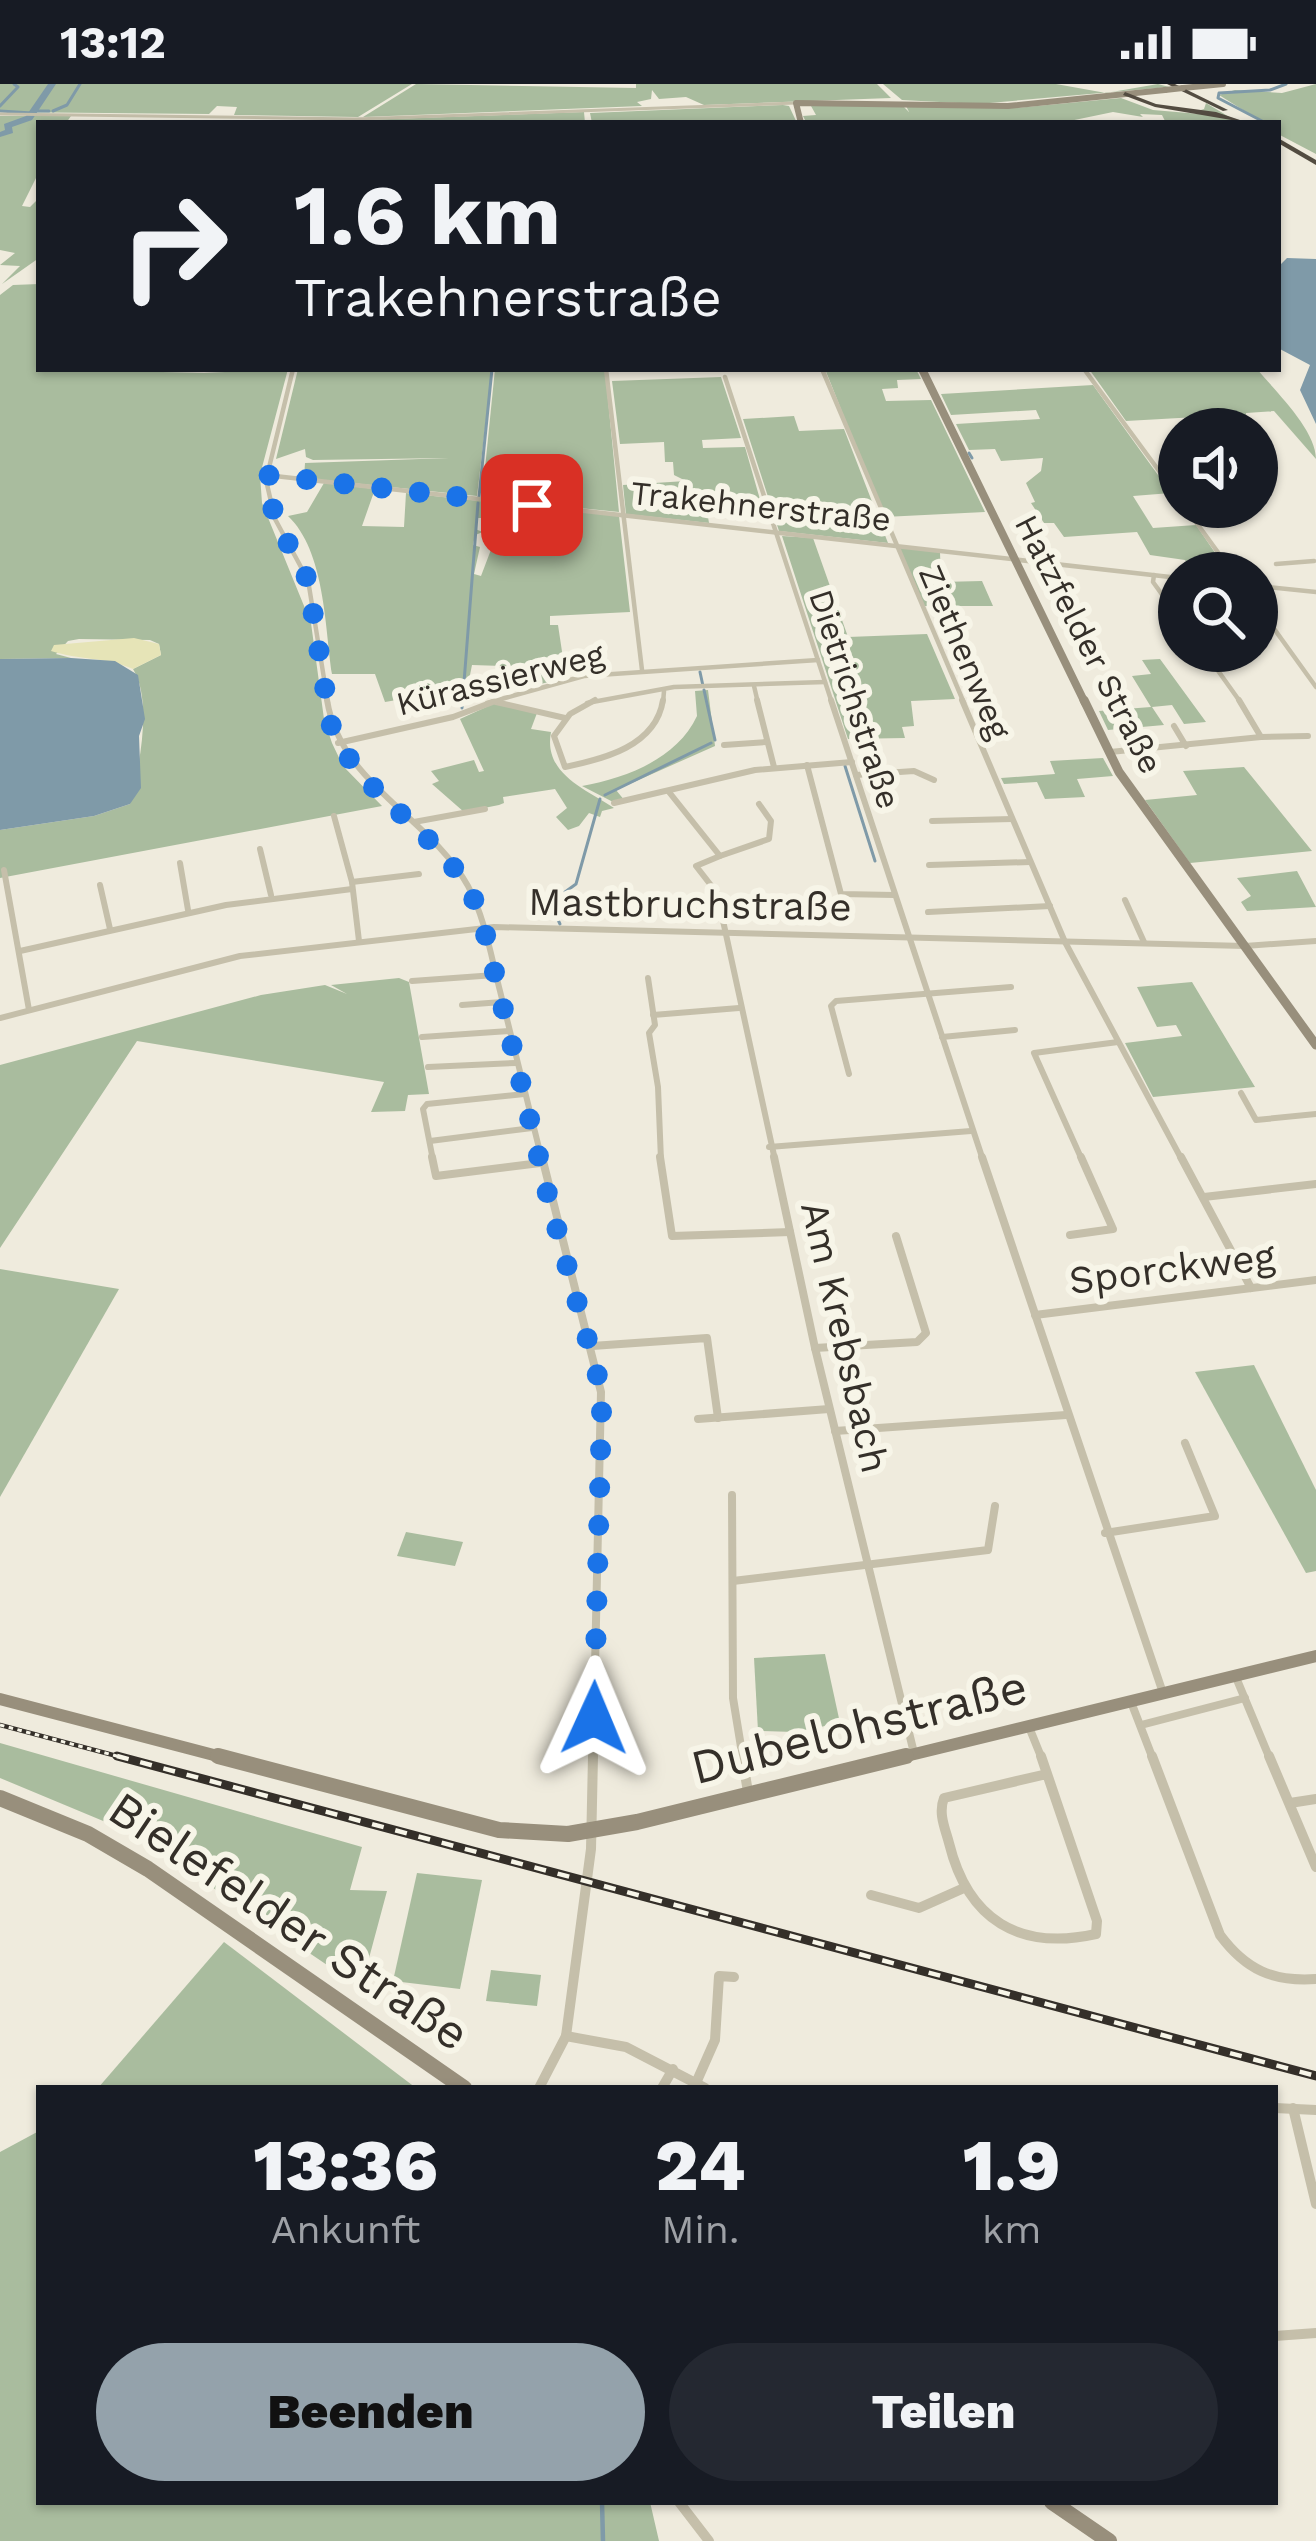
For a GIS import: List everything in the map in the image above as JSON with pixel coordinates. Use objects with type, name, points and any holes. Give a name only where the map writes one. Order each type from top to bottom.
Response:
[{"type":"highway","points":[[1167,87],[1242,120]]},
{"type":"highway","points":[[1131,96],[1156,110],[1232,120]]},
{"type":"highway","points":[[1190,112],[1203,105],[1199,98]]},
{"type":"highway","points":[[1281,142],[1316,163]]},
{"type":"street","points":[[382,120],[796,103],[1008,106],[1223,84]]},
{"type":"street","points":[[796,103],[801,120]]},
{"type":"street","points":[[0,114],[304,120]]},
{"type":"street","points":[[292,372],[266,475],[275,519],[308,580],[330,722],[338,743],[372,787],[449,856],[468,884],[602,1392],[592,1832],[566,2036],[541,2085]]},
{"type":"street","points":[[606,372],[642,670]]},
{"type":"street","name":"Ziethenweg","points":[[823,372],[1065,942],[1251,1288]]},
{"type":"street","name":"Hatzfelder Straße","points":[[923,372],[1109,752],[1152,820],[1316,1045]]},
{"type":"street","points":[[1086,372],[1158,469]]},
{"type":"street","name":"Dietrichstraße","points":[[725,377],[1105,1533],[1162,1693]]},
{"type":"street","name":"Trakehnerstraße","points":[[266,475],[1158,575]]},
{"type":"street","points":[[1278,563],[1315,562]]},
{"type":"street","points":[[1154,575],[1158,589]]},
{"type":"street","points":[[1278,588],[1316,592]]},
{"type":"street","points":[[1278,634],[1316,687]]},
{"type":"street","name":"Kürassierweg","points":[[338,743],[453,717],[584,676],[818,660]]},
{"type":"street","points":[[1218,672],[1261,737]]},
{"type":"street","points":[[664,691],[661,714],[642,737],[592,762],[565,767],[558,757],[554,736],[565,718],[596,699],[664,691],[825,682]]},
{"type":"street","points":[[754,686],[774,767]]},
{"type":"street","points":[[496,702],[565,718]]},
{"type":"street","points":[[1174,726],[1186,746]]},
{"type":"street","points":[[1109,752],[1308,736]]},
{"type":"street","points":[[724,745],[766,742]]},
{"type":"street","points":[[614,803],[774,767],[852,762]]},
{"type":"street","points":[[807,765],[841,894],[894,895]]},
{"type":"street","points":[[856,775],[914,771],[934,780]]},
{"type":"street","points":[[670,792],[720,856],[769,839],[771,821],[759,804]]},
{"type":"street","points":[[412,822],[485,809]]},
{"type":"street","points":[[334,816],[352,886],[358,941]]},
{"type":"street","points":[[932,821],[1012,819]]},
{"type":"street","points":[[260,849],[271,895]]},
{"type":"street","name":"Am Krebsbach","points":[[720,856],[696,866],[714,886],[815,1348],[914,1753]]},
{"type":"street","points":[[928,865],[1030,862]]},
{"type":"street","points":[[180,863],[188,910]]},
{"type":"street","points":[[4,870],[29,1010]]},
{"type":"street","points":[[20,951],[188,910],[418,874]]},
{"type":"street","points":[[100,885],[110,929]]},
{"type":"street","points":[[1124,900],[1144,943]]},
{"type":"street","points":[[928,912],[1050,906]]},
{"type":"street","name":"Mastbruchstraße","points":[[0,1018],[240,956],[483,927],[1245,946],[1316,941]]},
{"type":"street","points":[[412,981],[495,975]]},
{"type":"street","points":[[648,977],[655,1025],[649,1033],[658,1087],[657,1135],[672,1236],[681,1240],[790,1232]]},
{"type":"street","points":[[849,1074],[831,1006],[836,1001],[1011,987]]},
{"type":"street","points":[[462,1005],[502,1002]]},
{"type":"street","points":[[653,1015],[739,1008]]},
{"type":"street","points":[[942,1036],[1015,1030]]},
{"type":"street","points":[[422,1037],[508,1031]]},
{"type":"street","points":[[1070,1235],[1118,1229],[1034,1053],[1118,1042]]},
{"type":"street","points":[[428,1067],[516,1063]]},
{"type":"street","points":[[1241,1093],[1262,1129]]},
{"type":"street","points":[[524,1094],[428,1104],[423,1109],[436,1176],[540,1163]]},
{"type":"street","points":[[1256,1120],[1316,1114]]},
{"type":"street","points":[[430,1142],[532,1128]]},
{"type":"street","points":[[770,1147],[972,1131]]},
{"type":"street","points":[[1204,1197],[1316,1184]]},
{"type":"street","points":[[815,1348],[916,1342],[926,1334],[896,1237]]},
{"type":"street","name":"Sporckweg","points":[[1035,1315],[1316,1280]]},
{"type":"street","points":[[592,1346],[707,1339],[718,1418]]},
{"type":"street","points":[[698,1419],[830,1409]]},
{"type":"street","points":[[836,1432],[1066,1415]]},
{"type":"street","points":[[1105,1533],[1215,1516],[1185,1444]]},
{"type":"street","points":[[732,1496],[734,1719],[749,1794]]},
{"type":"street","points":[[733,1581],[988,1550],[995,1506]]},
{"type":"street","name":"Dubelohstraße","points":[[0,1699],[499,1830],[592,1832],[1316,1656]]},
{"type":"street","points":[[1235,1675],[1316,1867]]},
{"type":"street","points":[[1141,1725],[1245,1698]]},
{"type":"street","points":[[1130,1700],[1180,1842],[1220,1935],[1237,1960],[1276,1980],[1316,1978]]},
{"type":"street","points":[[1029,1726],[1047,1774],[1097,1921],[1096,1934],[1044,1942],[1019,1935],[996,1921],[964,1888],[940,1808],[944,1798],[1047,1774]]},
{"type":"street","name":"Bielefelder Straße","points":[[0,1798],[76,1828],[148,1869],[460,2085]]},
{"type":"street","points":[[1290,1803],[1316,1799]]},
{"type":"street","points":[[871,1895],[898,1909],[916,1909],[941,1903],[964,1888]]},
{"type":"street","points":[[566,2036],[626,2048],[700,2085],[715,2040],[719,1976],[734,1977]]},
{"type":"street","points":[[664,2085],[673,2069]]},
{"type":"street","points":[[1278,2108],[1316,2110]]},
{"type":"street","points":[[1293,2108],[1316,2204]]},
{"type":"street","points":[[1278,2336],[1316,2333]]},
{"type":"street","points":[[682,2505],[710,2541]]},
{"type":"street","points":[[1056,2505],[1108,2541]]},
{"type":"green space","points":[[0,84],[412,84],[358,117],[234,115],[237,107],[217,106],[209,114],[0,112]]},
{"type":"green space","points":[[416,84],[636,88],[636,84],[877,84],[891,98],[704,105],[686,97],[659,99],[652,90],[651,99],[637,102],[642,106],[363,117]]},
{"type":"green space","points":[[883,84],[1056,84],[1105,93],[978,104],[902,100]]},
{"type":"green space","points":[[1158,84],[1169,87],[1111,92]]},
{"type":"green space","points":[[1316,84],[1316,154],[1281,136],[1281,120],[1259,120],[1219,95],[1235,90],[1282,93]]},
{"type":"green space","points":[[1121,98],[1153,110],[1200,114],[1194,112],[1206,103],[1234,120],[1164,120],[1162,115],[1113,112],[1074,120],[805,120],[803,116],[816,115],[811,106],[901,104],[909,112],[905,104],[1016,108]]},
{"type":"green space","points":[[783,105],[789,106],[796,120],[591,120],[590,113]]},
{"type":"green space","points":[[584,112],[585,120],[362,120]]},
{"type":"green space","points":[[0,116],[71,116],[68,120],[36,120],[36,178],[22,206],[30,207],[36,201],[36,260],[2,284],[20,266],[0,265],[15,253],[0,250]]},
{"type":"green space","points":[[36,284],[36,372],[287,372],[260,475],[262,503],[311,623],[324,719],[332,743],[343,766],[382,806],[0,878],[0,830],[94,816],[130,804],[143,716],[133,669],[161,655],[159,644],[150,640],[79,639],[68,641],[56,654],[71,658],[0,659],[0,295],[13,285]]},
{"type":"green space","points":[[297,372],[492,372],[477,496],[304,478],[305,463],[449,458],[313,460],[306,457],[305,449],[276,459]]},
{"type":"green space","points":[[495,372],[605,372],[619,512],[540,504],[546,493],[541,484],[484,478]]},
{"type":"green space","points":[[826,372],[918,372],[921,379],[897,380],[898,388],[882,389],[886,401],[931,400],[985,512],[884,517]]},
{"type":"green space","points":[[1091,372],[1260,372],[1303,424],[1316,459],[1278,416],[1278,408],[1158,408],[1158,419],[1126,421]]},
{"type":"green space","points":[[721,377],[741,438],[702,440],[703,448],[745,447],[761,503],[706,505],[709,523],[626,514],[623,485],[686,481],[674,475],[673,462],[665,462],[664,442],[620,444],[612,381]]},
{"type":"green space","points":[[1093,385],[1158,475],[1158,494],[1133,496],[1153,528],[1198,528],[1215,552],[1150,555],[1137,532],[1064,537],[1054,523],[1044,523],[1031,503],[1035,502],[1026,483],[1041,471],[1043,458],[1001,461],[995,449],[969,450],[956,424],[1040,419],[1036,410],[951,415],[941,394]]},
{"type":"green space","points":[[794,416],[799,431],[844,429],[888,543],[779,531],[743,419]]},
{"type":"green space","points":[[324,483],[375,489],[362,526],[404,527],[406,493],[619,516],[630,612],[550,616],[550,625],[558,625],[566,678],[536,685],[532,667],[472,665],[469,680],[455,681],[455,690],[385,702],[375,674],[332,674],[316,569],[310,549],[288,516],[307,512]],"holes":[[[482,504],[514,507],[512,545],[492,547],[481,576],[474,574],[480,547],[473,545],[475,535],[483,532],[475,529],[477,518],[482,518]]]},
{"type":"green space","points":[[782,536],[813,538],[848,637],[927,634],[955,699],[911,701],[914,726],[902,727],[905,738],[848,739]]},
{"type":"green space","points":[[897,547],[940,552],[941,582],[982,581],[993,606],[922,606]]},
{"type":"green space","points":[[1158,659],[1158,672],[1169,672],[1206,722],[1184,724],[1172,705],[1152,707],[1164,725],[1108,730],[1099,711],[1151,707],[1132,676],[1151,674],[1142,660]]},
{"type":"green space","points":[[708,690],[715,746],[616,790],[625,801],[615,803],[582,786],[632,772],[663,755],[697,716],[695,691]]},
{"type":"green space","points":[[495,703],[537,713],[531,729],[551,732],[550,747],[560,769],[614,808],[602,811],[600,817],[589,813],[579,826],[568,830],[556,817],[567,808],[555,789],[503,797],[499,805],[464,812],[432,784],[439,781],[431,771],[474,760],[479,772],[484,771],[460,719]]},
{"type":"green space","points":[[1103,758],[1113,776],[1077,779],[1085,797],[1045,799],[1037,782],[1004,784],[1001,778],[1055,774],[1050,761]]},
{"type":"green space","points":[[1244,767],[1312,851],[1190,863],[1145,800],[1197,795],[1183,771]]},
{"type":"green space","points":[[1297,871],[1316,907],[1247,911],[1241,902],[1251,896],[1237,878]]},
{"type":"green space","points":[[399,978],[409,982],[429,1094],[408,1095],[405,1111],[371,1112],[384,1082],[137,1041],[0,1248],[0,1065],[261,995],[325,985],[347,994],[331,985]]},
{"type":"green space","points":[[1192,982],[1255,1087],[1153,1097],[1125,1043],[1182,1036],[1176,1025],[1157,1027],[1137,987]]},
{"type":"green space","points":[[0,1269],[119,1289],[0,1497]]},
{"type":"green space","points":[[1254,1365],[1316,1490],[1316,1571],[1306,1573],[1195,1372]]},
{"type":"green space","points":[[406,1532],[463,1542],[455,1566],[397,1556]]},
{"type":"green space","points":[[825,1654],[840,1723],[795,1732],[758,1731],[754,1658]]},
{"type":"green space","points":[[0,1743],[362,1847],[350,1890],[387,1891],[361,1988],[132,1833],[0,1778]]},
{"type":"green space","points":[[417,1873],[482,1880],[460,1989],[393,1981]]},
{"type":"green space","points":[[224,1942],[412,2085],[101,2085]]},
{"type":"green space","points":[[491,1970],[541,1975],[537,2006],[486,2001]]},
{"type":"green space","points":[[36,2133],[36,2505],[651,2505],[659,2541],[0,2541],[0,2152]]},
{"type":"sand","points":[[134,638],[159,644],[161,655],[133,669],[51,651],[54,645]]},
{"type":"water","points":[[1287,258],[1316,259],[1316,424],[1300,390],[1310,365],[1281,350],[1281,264]]},
{"type":"water","points":[[0,659],[115,661],[138,675],[145,719],[139,736],[141,788],[130,804],[94,816],[0,830]]},
{"type":"waterway","points":[[0,106],[18,87],[14,84]]},
{"type":"waterway","points":[[0,135],[10,131],[7,126],[29,118],[52,84]]},
{"type":"waterway","points":[[53,111],[67,105],[80,84]]},
{"type":"waterway","points":[[1260,120],[1218,98],[1219,93],[1270,90],[1286,84]]},
{"type":"waterway","points":[[0,111],[32,113]]},
{"type":"waterway","points":[[35,111],[49,111]]},
{"type":"waterway","points":[[479,497],[492,372]]},
{"type":"waterway","points":[[969,453],[972,458]]},
{"type":"waterway","points":[[462,708],[478,503]]},
{"type":"waterway","points":[[700,672],[703,686]]},
{"type":"waterway","points":[[704,690],[715,740]]},
{"type":"waterway","points":[[605,795],[711,743]]},
{"type":"waterway","points":[[845,766],[875,861]]},
{"type":"waterway","points":[[560,924],[550,903],[576,884],[600,799]]},
{"type":"waterway","points":[[602,2505],[603,2541]]},
{"type":"railway","points":[[0,1725],[128,1759]]},
{"type":"railway","points":[[117,1756],[1316,2076]]},
{"type":"route","points":[[532,505],[266,475],[275,519],[308,580],[330,722],[338,743],[372,787],[449,856],[468,884],[482,920],[550,1204],[602,1392],[594,1718]]}]
